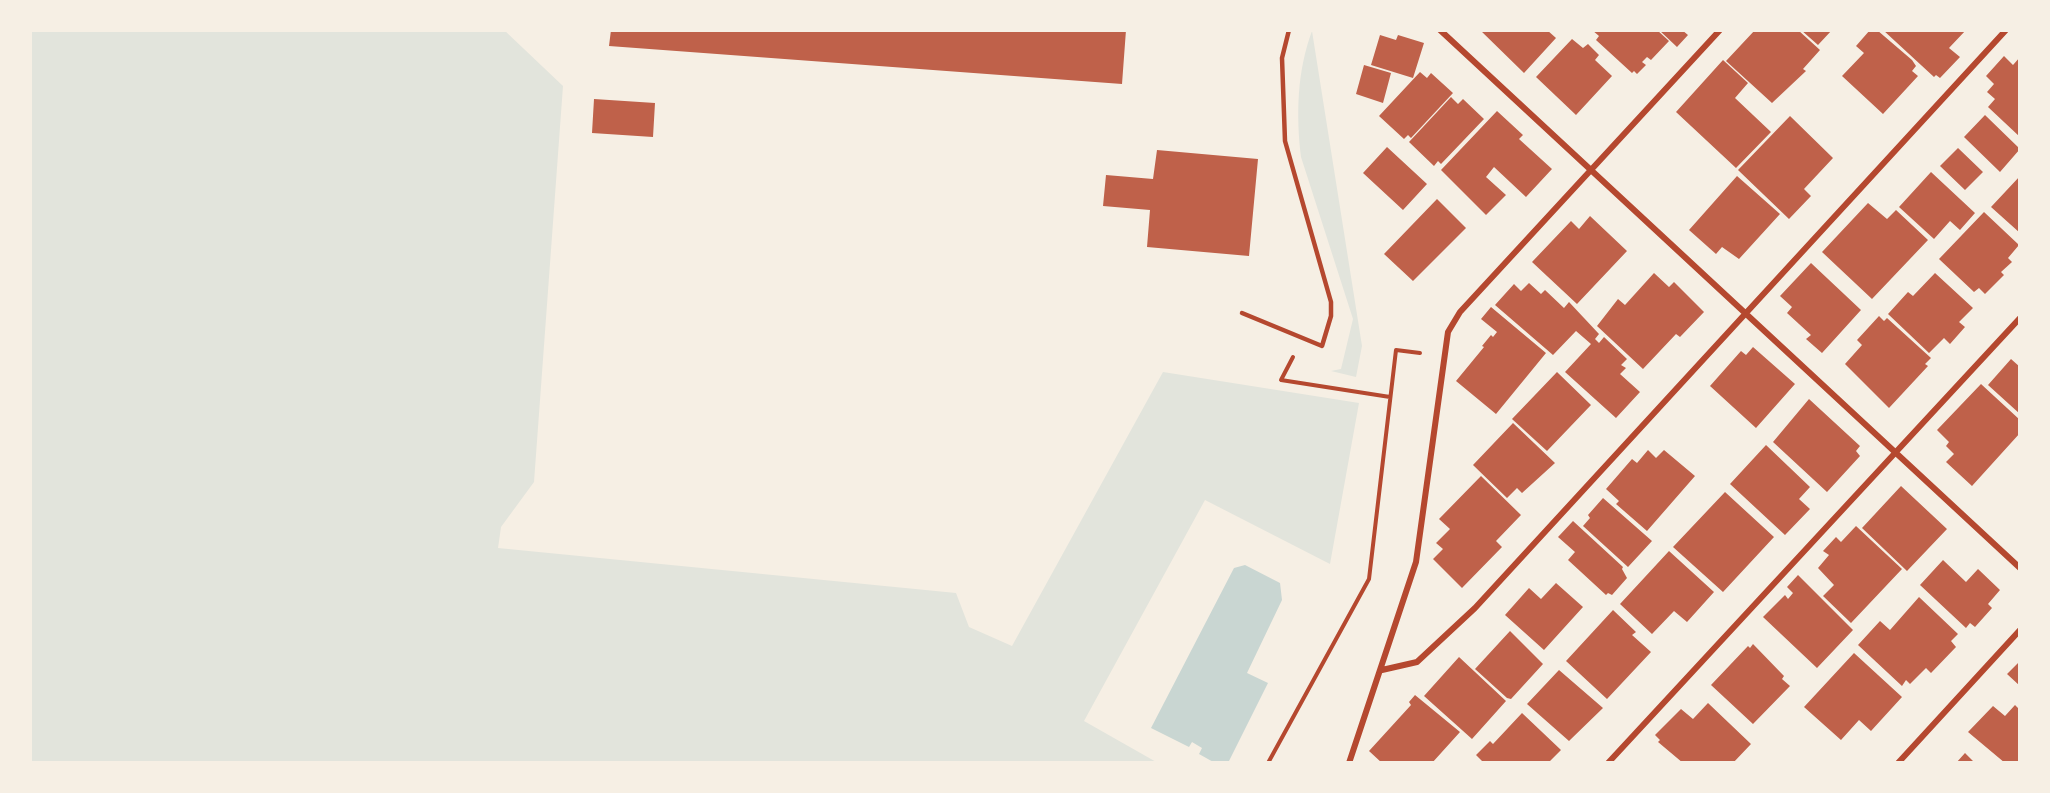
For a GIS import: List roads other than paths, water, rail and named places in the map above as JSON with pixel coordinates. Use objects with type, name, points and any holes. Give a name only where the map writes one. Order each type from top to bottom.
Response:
[{"type":"street","points":[[1440,30],[2020,568]]},
{"type":"street","points":[[1349,763],[1382,670],[1416,562],[1448,332],[1460,312],[1720,30]]},
{"type":"street","points":[[1382,670],[1417,662],[1475,608],[2006,30]]},
{"type":"street","points":[[1608,763],[2020,318]]},
{"type":"street","points":[[1898,763],[2020,630]]},
{"type":"lane","points":[[1242,313],[1322,346],[1331,316],[1331,302],[1284,141],[1282,58],[1289,30]]}]
